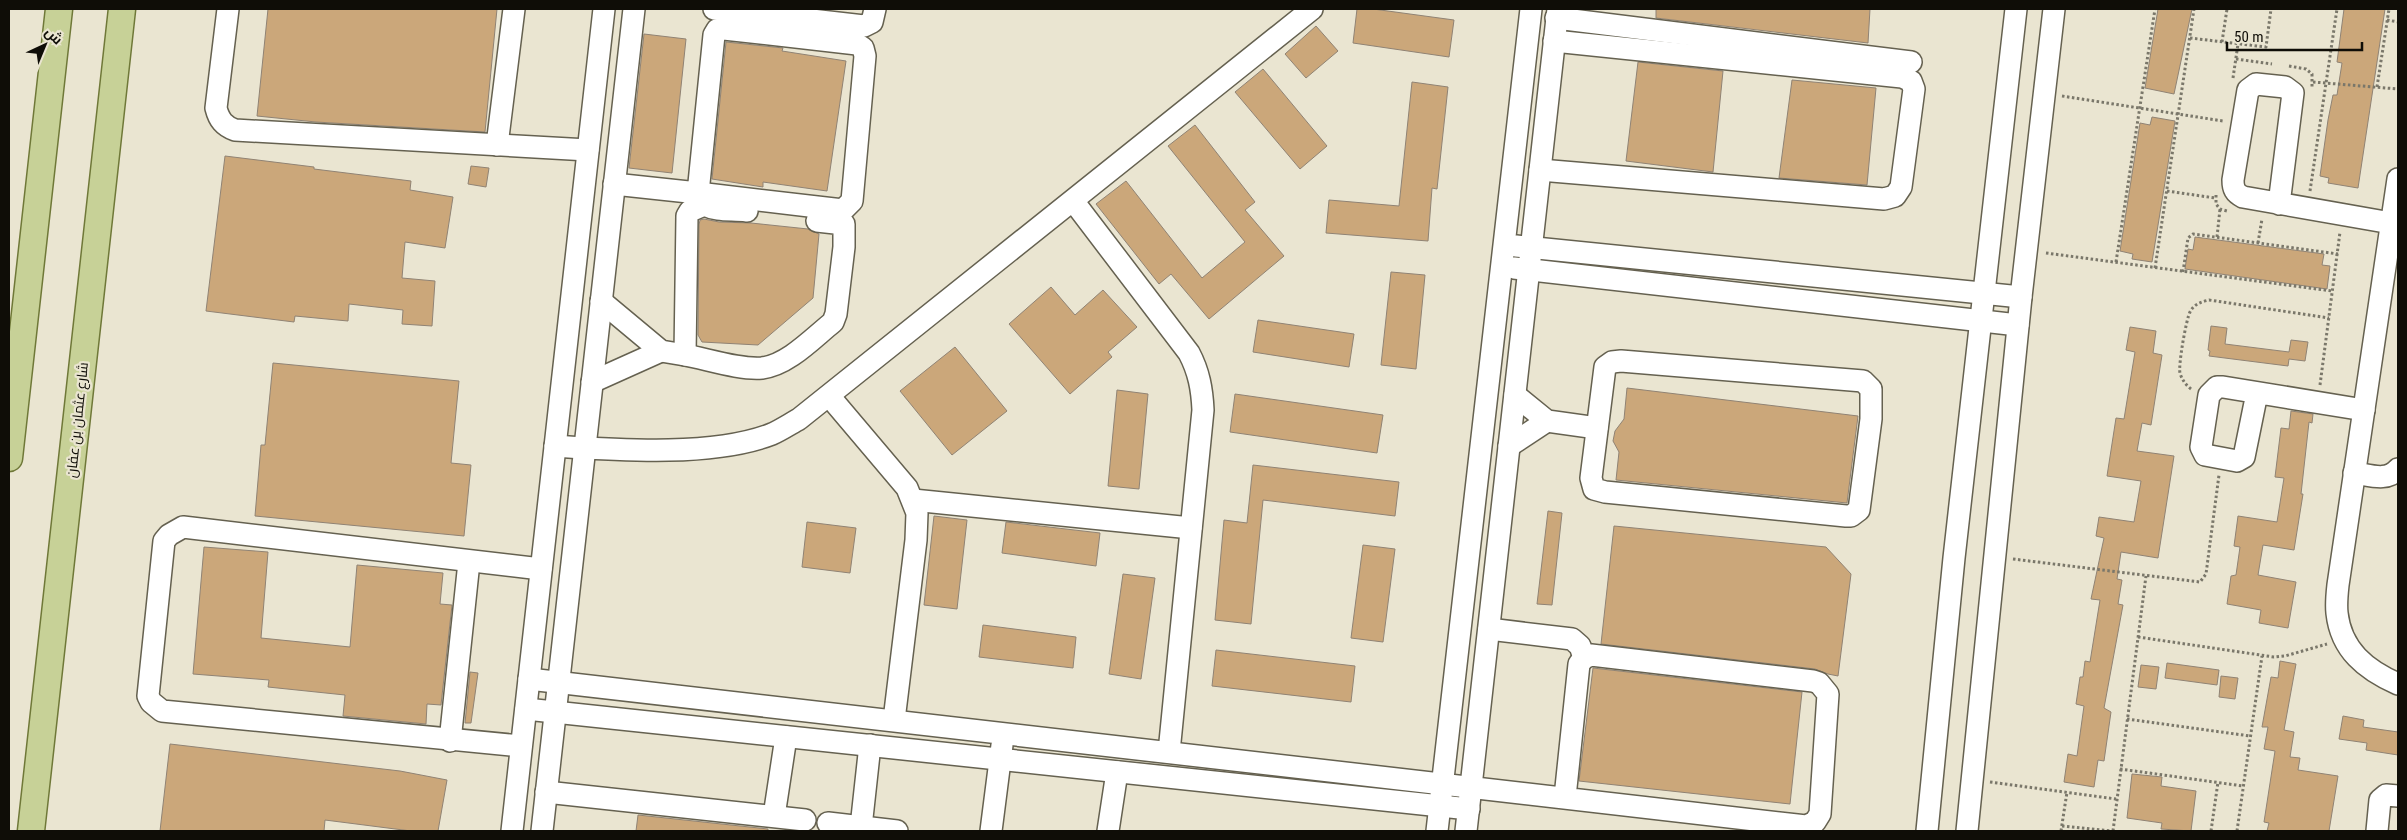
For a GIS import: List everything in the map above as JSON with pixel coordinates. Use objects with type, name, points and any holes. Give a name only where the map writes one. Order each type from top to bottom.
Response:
[{"type":"main road","points":[[9,458],[59,9]]},
{"type":"main road","name":"شارع عثمان بن عفان","points":[[31,831],[122,9]]},
{"type":"street","points":[[228,9],[216,108],[218,116],[226,127],[235,130],[588,150]]},
{"type":"street","points":[[498,145],[514,9]]},
{"type":"street","points":[[512,831],[604,9]]},
{"type":"street","points":[[542,831],[634,9]]},
{"type":"street","points":[[714,9],[864,26],[872,22],[875,9]]},
{"type":"street","points":[[555,446],[640,451],[737,444],[772,434],[799,419],[830,397],[1074,202],[1312,9]]},
{"type":"street","points":[[1437,831],[1531,9]]},
{"type":"street","points":[[1928,831],[1980,321],[2016,9]]},
{"type":"street","points":[[1966,831],[2026,250],[2054,9]]},
{"type":"street","points":[[1466,831],[1557,14],[1911,62]]},
{"type":"street","points":[[614,184],[843,210],[852,201],[865,56],[863,48],[857,44],[724,29],[718,30],[714,35],[698,193]]},
{"type":"street","points":[[1540,170],[1884,199],[1895,196],[1901,187],[1914,89],[1911,81],[1902,77],[1554,41]]},
{"type":"street","points":[[2271,210],[2293,93],[2285,87],[2256,84],[2248,90],[2233,187],[2236,194],[2271,210],[2307,209],[2391,223]]},
{"type":"street","points":[[2398,179],[2338,585],[2337,613],[2344,639],[2364,664],[2377,675],[2398,684]]},
{"type":"street","points":[[1074,202],[1189,353],[1198,371],[1202,390],[1203,410],[1169,752]]},
{"type":"street","points":[[601,301],[661,350],[685,355],[753,368],[771,366],[787,358],[832,322],[836,314],[844,247],[844,224],[728,208],[718,211],[704,205],[690,211],[687,216],[685,355]]},
{"type":"street","points":[[1504,245],[2021,297]]},
{"type":"street","points":[[1502,267],[2018,325]]},
{"type":"street","points":[[592,382],[661,350]]},
{"type":"street","points":[[1617,360],[1863,381],[1871,389],[1871,419],[1860,505],[1856,514],[1851,516],[1599,492],[1594,489],[1591,478],[1597,428],[1605,367],[1617,360]]},
{"type":"street","points":[[2257,393],[2244,457],[2237,461],[2205,455],[2201,447],[2209,395],[2217,387],[2257,393],[2364,410]]},
{"type":"street","points":[[1515,395],[1547,421],[1597,428]]},
{"type":"street","points":[[830,397],[907,488],[917,513],[916,540],[894,720]]},
{"type":"street","points":[[1509,446],[1547,421]]},
{"type":"street","points":[[2354,473],[2386,478],[2393,475],[2398,468]]},
{"type":"street","points":[[913,500],[1191,528]]},
{"type":"street","points":[[521,746],[162,711],[151,702],[148,696],[164,541],[175,530],[192,528],[541,569]]},
{"type":"street","points":[[450,740],[469,562]]},
{"type":"street","points":[[1489,629],[1572,639],[1580,646],[1584,658]]},
{"type":"street","points":[[529,679],[1442,782],[1472,786],[1806,826],[1815,822],[1820,814],[1828,694],[1820,683],[1813,681],[1592,656],[1584,658],[1579,664],[1565,797]]},
{"type":"street","points":[[526,709],[1469,810]]},
{"type":"street","points":[[991,831],[1003,732]]},
{"type":"street","points":[[774,816],[786,737]]},
{"type":"street","points":[[861,827],[870,746]]},
{"type":"street","points":[[1108,831],[1117,772]]},
{"type":"street","points":[[546,792],[805,820]]},
{"type":"street","points":[[2376,831],[2380,800],[2386,795],[2398,796]]},
{"type":"street","points":[[828,823],[897,831]]},
{"type":"path","points":[[2116,262],[2155,9]]},
{"type":"path","points":[[2155,268],[2194,9]]},
{"type":"path","points":[[2222,42],[2227,9]]},
{"type":"path","points":[[2190,38],[2266,47],[2271,9]]},
{"type":"path","points":[[2307,209],[2337,9]]},
{"type":"path","points":[[2377,87],[2389,9]]},
{"type":"path","points":[[2387,20],[2398,22]]},
{"type":"path","points":[[2313,82],[2398,89]]},
{"type":"path","points":[[2044,93],[2226,121]]},
{"type":"path","points":[[2167,191],[2215,198]]},
{"type":"path","points":[[2217,237],[2220,209]]},
{"type":"path","points":[[2258,243],[2271,210]]},
{"type":"path","points":[[2318,403],[2341,229]]},
{"type":"path","points":[[2183,272],[2190,235],[2338,254]]},
{"type":"path","points":[[2026,250],[2332,291]]},
{"type":"path","points":[[2209,395],[2196,392],[2190,388],[2185,384],[2179,372],[2188,318],[2195,305],[2209,300],[2329,318]]},
{"type":"path","points":[[1995,557],[2196,582],[2204,578],[2222,459]]},
{"type":"path","points":[[2062,826],[2112,831],[2146,576]]},
{"type":"path","points":[[2138,637],[2262,656],[2285,656],[2344,639]]},
{"type":"path","points":[[2236,831],[2262,656]]},
{"type":"path","points":[[2127,719],[2250,736]]},
{"type":"path","points":[[2120,769],[2243,786]]},
{"type":"path","points":[[1972,780],[2116,799]]},
{"type":"path","points":[[2211,831],[2218,782]]},
{"type":"path","points":[[2062,831],[2066,792]]},
{"type":"building","points":[[268,9],[497,9],[485,132],[316,122],[257,116]]},
{"type":"building","points":[[1357,9],[1373,9],[1454,20],[1449,57],[1353,43]]},
{"type":"building","points":[[1656,9],[1870,9],[1868,43],[1656,18]]},
{"type":"building","points":[[2158,9],[2192,9],[2174,94],[2145,88]]},
{"type":"building","points":[[2344,9],[2385,9],[2358,188],[2328,183],[2329,178],[2320,176],[2328,120],[2333,95],[2337,95],[2342,63],[2337,62]]},
{"type":"building","points":[[1316,26],[1338,51],[1306,78],[1285,54]]},
{"type":"building","points":[[644,34],[686,39],[672,173],[629,168]]},
{"type":"building","points":[[726,42],[783,48],[782,51],[846,61],[827,191],[763,182],[763,187],[712,179]]},
{"type":"building","points":[[1638,62],[1723,71],[1713,172],[1626,161]]},
{"type":"building","points":[[1263,69],[1327,146],[1300,169],[1235,92]]},
{"type":"building","points":[[1792,80],[1876,88],[1867,185],[1779,178]]},
{"type":"building","points":[[1412,82],[1448,87],[1437,189],[1432,188],[1428,241],[1326,233],[1329,200],[1399,206]]},
{"type":"building","points":[[2152,117],[2175,121],[2152,262],[2132,259],[2133,254],[2120,251],[2140,123],[2150,125]]},
{"type":"building","points":[[1195,125],[1255,202],[1245,210],[1284,256],[1209,319],[1171,274],[1159,284],[1096,204],[1126,181],[1202,278],[1245,242],[1168,146]]},
{"type":"building","points":[[225,156],[411,181],[410,190],[453,197],[445,248],[405,242],[402,278],[435,281],[432,326],[402,324],[403,310],[349,304],[348,321],[295,316],[294,322],[206,311]]},
{"type":"building","points":[[471,166],[489,168],[486,187],[468,184]]},
{"type":"building","points":[[700,220],[719,222],[751,223],[808,229],[819,234],[813,298],[758,345],[702,342],[698,335],[699,225]]},
{"type":"building","points":[[2195,237],[2324,254],[2322,265],[2330,266],[2327,289],[2185,269],[2188,249],[2193,250]]},
{"type":"building","points":[[1391,272],[1425,275],[1416,369],[1381,365]]},
{"type":"building","points":[[1051,287],[1075,315],[1103,290],[1137,327],[1108,352],[1112,357],[1070,394],[1009,324]]},
{"type":"building","points":[[1258,320],[1354,334],[1349,367],[1253,352]]},
{"type":"building","points":[[2211,326],[2227,328],[2225,344],[2289,352],[2291,340],[2308,342],[2305,361],[2289,359],[2288,366],[2209,356]]},
{"type":"building","points":[[2130,327],[2156,331],[2153,353],[2162,355],[2151,425],[2142,423],[2137,451],[2174,456],[2158,558],[2121,552],[2117,579],[2122,580],[2118,604],[2123,605],[2104,708],[2111,712],[2104,761],[2098,760],[2094,787],[2064,782],[2068,754],[2077,756],[2084,706],[2076,704],[2080,677],[2083,677],[2085,661],[2090,662],[2100,600],[2091,599],[2104,538],[2096,536],[2099,517],[2134,522],[2141,481],[2107,476],[2116,418],[2124,419],[2135,352],[2126,350]]},
{"type":"building","points":[[955,347],[1007,411],[952,455],[900,391]]},
{"type":"building","points":[[273,363],[459,381],[451,463],[471,465],[464,536],[255,516],[261,445],[265,445]]},
{"type":"building","points":[[1627,388],[1858,416],[1847,503],[1616,480],[1619,452],[1613,441],[1615,431],[1624,419]]},
{"type":"building","points":[[1117,390],[1148,394],[1139,489],[1108,486]]},
{"type":"building","points":[[1235,394],[1383,415],[1377,453],[1230,432]]},
{"type":"building","points":[[2291,411],[2313,414],[2312,423],[2309,422],[2301,494],[2303,494],[2294,550],[2263,545],[2258,575],[2296,582],[2288,628],[2259,623],[2261,610],[2227,604],[2231,576],[2236,575],[2240,547],[2234,546],[2238,516],[2277,522],[2284,478],[2275,477],[2281,428],[2289,429]]},
{"type":"building","points":[[1253,465],[1399,482],[1395,516],[1263,500],[1251,624],[1215,620],[1224,520],[1247,523]]},
{"type":"building","points":[[1548,511],[1562,513],[1552,605],[1537,604]]},
{"type":"building","points":[[934,516],[967,520],[957,609],[924,605]]},
{"type":"building","points":[[807,522],[856,528],[850,573],[802,567]]},
{"type":"building","points":[[1006,522],[1100,533],[1096,566],[1002,553]]},
{"type":"building","points":[[1614,526],[1826,547],[1851,574],[1838,676],[1815,669],[1601,644]]},
{"type":"building","points":[[1363,545],[1395,549],[1383,642],[1351,638]]},
{"type":"building","points":[[204,547],[268,552],[261,638],[350,647],[357,565],[443,573],[440,604],[452,605],[441,705],[427,704],[426,724],[343,716],[345,695],[268,687],[269,680],[193,674]]},
{"type":"building","points":[[1123,574],[1155,578],[1141,679],[1109,674]]},
{"type":"building","points":[[983,625],[1076,637],[1073,668],[979,657]]},
{"type":"building","points":[[1216,650],[1355,666],[1351,702],[1212,686]]},
{"type":"building","points":[[2280,661],[2296,664],[2284,730],[2294,732],[2290,757],[2300,758],[2298,770],[2338,776],[2329,831],[2267,831],[2269,823],[2264,822],[2275,751],[2264,749],[2268,727],[2262,727],[2271,677],[2278,678]]},
{"type":"building","points":[[2167,663],[2219,670],[2217,685],[2165,678]]},
{"type":"building","points":[[2141,665],[2159,667],[2156,689],[2138,687]]},
{"type":"building","points":[[1593,668],[1802,692],[1790,804],[1579,781]]},
{"type":"building","points":[[470,672],[478,673],[471,723],[465,723]]},
{"type":"building","points":[[2221,676],[2238,678],[2235,699],[2219,697]]},
{"type":"building","points":[[2343,716],[2364,720],[2363,727],[2398,732],[2398,755],[2366,750],[2367,743],[2339,739]]},
{"type":"building","points":[[170,744],[400,771],[447,780],[438,831],[411,831],[325,820],[324,831],[160,831]]},
{"type":"building","points":[[2132,774],[2162,777],[2161,786],[2196,791],[2191,831],[2161,829],[2162,823],[2127,818]]},
{"type":"building","points":[[638,815],[768,829],[768,831],[636,831]]}]
